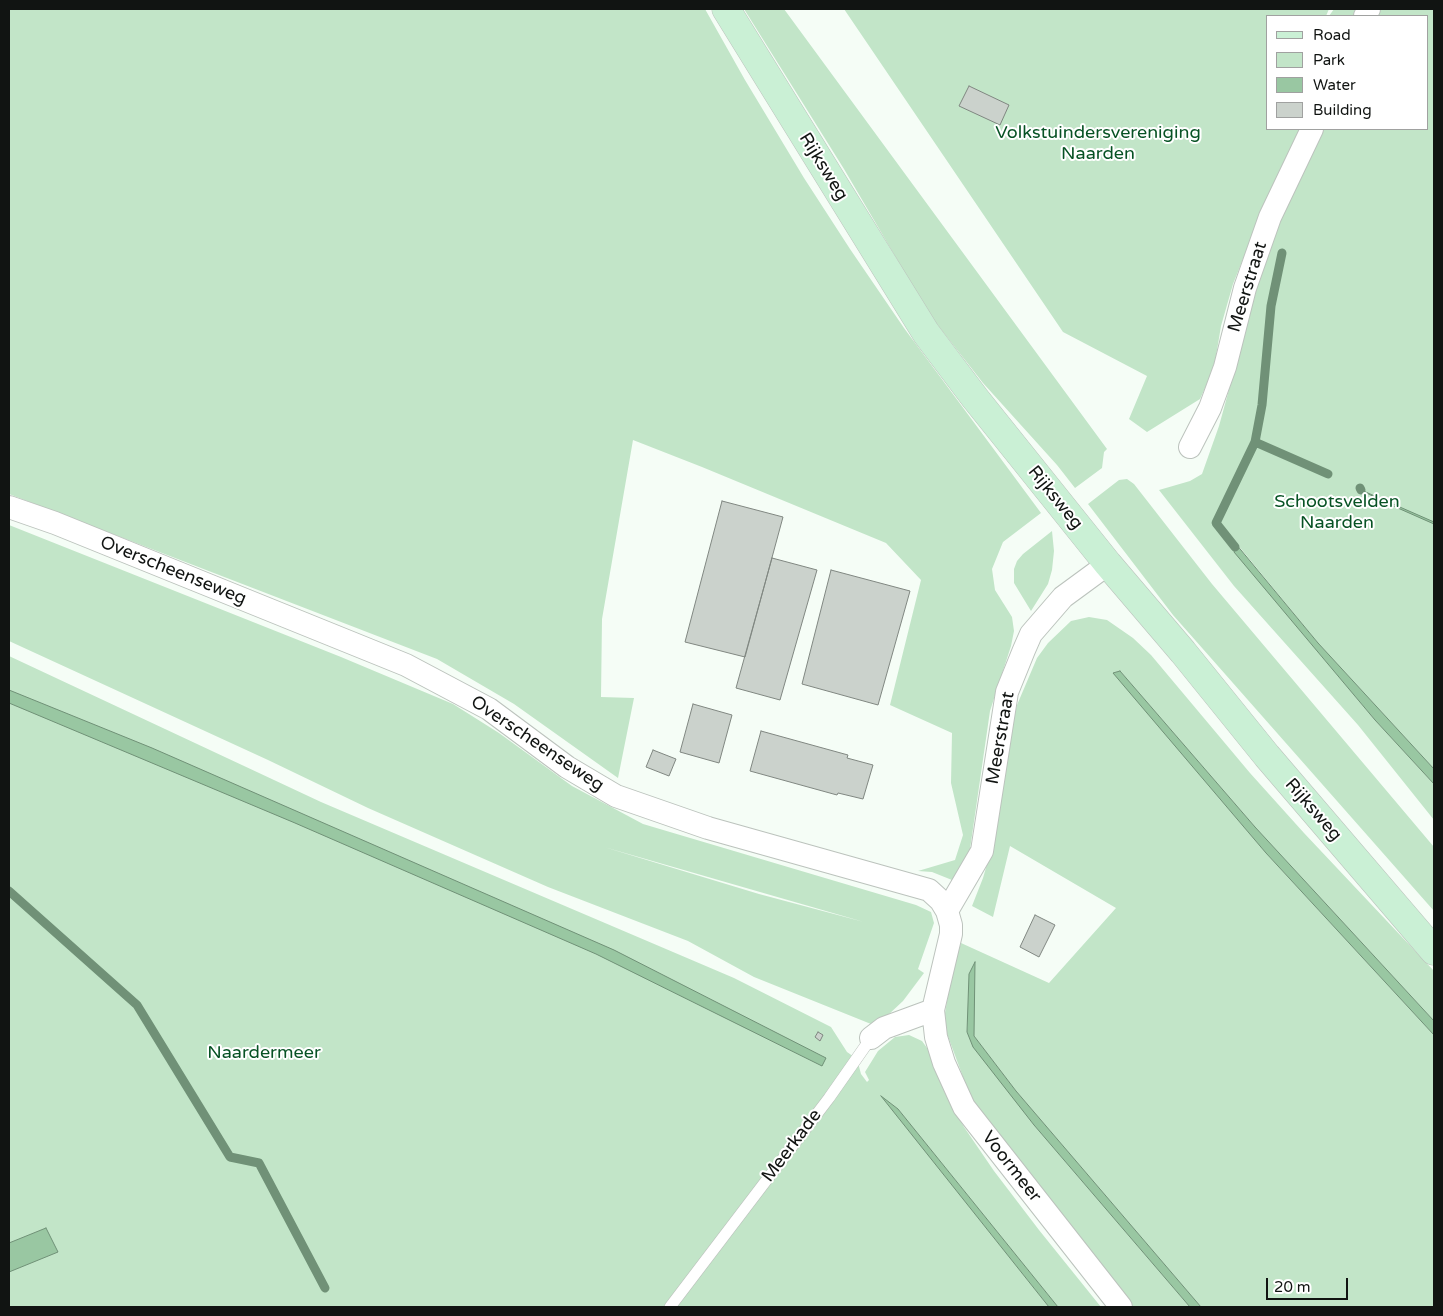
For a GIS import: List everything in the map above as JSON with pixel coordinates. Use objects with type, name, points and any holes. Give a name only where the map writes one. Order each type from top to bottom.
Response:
[{"type":"main road","name":"Rijksweg","points":[[726,9],[926,333],[975,398],[1108,564],[1183,652],[1266,756],[1434,951]]},
{"type":"street","name":"Meerstraat","points":[[1190,447],[1210,408],[1225,367],[1245,288],[1270,218],[1312,130]]},
{"type":"street","name":"Overscheenseweg","points":[[9,507],[55,523],[406,666],[488,708],[567,767],[616,796],[708,828],[929,890],[941,900],[947,911]]},
{"type":"street","name":"Meerstraat","points":[[947,911],[982,851],[1007,692],[1031,634],[1063,597],[1108,564]]},
{"type":"street","points":[[933,1010],[951,934],[951,924],[947,911]]},
{"type":"street","name":"Meerkade","points":[[871,1038],[884,1028],[933,1010]]},
{"type":"street","name":"Voormeer","points":[[933,1010],[940,1052],[964,1107],[1121,1307]]},
{"type":"lane","name":"Meerkade","points":[[670,1307],[829,1098],[871,1038]]},
{"type":"green space","points":[[9,9],[705,9],[804,178],[850,249],[904,328],[1041,513],[1003,542],[992,569],[995,590],[1012,617],[1014,631],[990,711],[970,849],[962,867],[952,880],[932,872],[918,871],[955,860],[963,835],[951,783],[952,733],[890,705],[921,580],[886,543],[702,467],[633,440],[602,619],[601,697],[634,698],[618,778],[514,704],[437,659],[9,494]]},
{"type":"green space","points":[[744,9],[784,9],[1107,449],[1104,452],[1102,468],[1075,488],[1057,465],[983,383],[929,314],[844,169]]},
{"type":"green space","name":"Volkstuindersvereniging Naarden","points":[[844,9],[1329,9],[1326,15],[1266,15],[1266,130],[1302,130],[1267,199],[1233,284],[1221,326],[1214,368],[1200,399],[1147,432],[1129,419],[1147,376],[1063,332]]},
{"type":"green space","name":"Schootsvelden Naarden","points":[[1334,9],[1434,9],[1434,769],[1318,643],[1237,544],[1234,551],[1375,720],[1434,784],[1434,820],[1358,725],[1234,586],[1159,490],[1190,481],[1202,474],[1219,426],[1263,266],[1276,227],[1323,130],[1428,130],[1428,15],[1330,15]]},
{"type":"green space","points":[[1127,479],[1134,484],[1212,584],[1434,847],[1434,911],[1173,615],[1088,504],[1119,480]]},
{"type":"green space","points":[[9,525],[341,657],[453,704],[499,733],[572,786],[643,824],[916,905],[931,912],[934,923],[918,969],[924,973],[903,1001],[887,1016],[871,1024],[754,977],[688,941],[548,887],[368,808],[9,641]],"holes":[[[604,847],[864,922],[759,894]]]},
{"type":"green space","points":[[1052,531],[1054,551],[1052,570],[1048,584],[1031,611],[1014,583],[1014,569],[1017,561],[1023,554]]},
{"type":"green space","points":[[1089,617],[1107,620],[1133,638],[1151,655],[1250,773],[1434,971],[1434,1021],[1255,827],[1120,671],[1114,673],[1266,853],[1434,1035],[1434,1307],[1201,1307],[1016,1091],[974,1036],[974,964],[967,1032],[1034,1125],[1190,1307],[1127,1307],[976,1112],[946,1031],[945,1013],[951,977],[961,943],[1049,983],[1116,908],[1010,846],[993,917],[972,906],[983,878],[994,840],[1009,737],[1017,705],[1037,658],[1048,643],[1071,621]]},
{"type":"green space","name":"Naardermeer","points":[[9,656],[321,802],[734,978],[831,1027],[847,1052],[857,1059],[861,1074],[867,1082],[869,1080],[865,1072],[878,1051],[895,1037],[909,1035],[922,1041],[930,1052],[945,1093],[964,1127],[994,1171],[1101,1307],[1058,1307],[898,1109],[883,1098],[1049,1307],[9,1307]]},
{"type":"water","points":[[1361,490],[1434,522],[1434,524],[1382,501]]},
{"type":"water","points":[[1236,544],[1318,643],[1434,769],[1434,784],[1375,720],[1234,552]]},
{"type":"water","points":[[1120,671],[1255,827],[1434,1021],[1434,1035],[1266,853],[1113,673]]},
{"type":"water","points":[[9,690],[152,748],[614,950],[826,1058],[822,1066],[596,954],[295,823],[9,703]]},
{"type":"water","points":[[975,962],[974,1036],[1016,1091],[1201,1307],[1190,1307],[1034,1125],[973,1047],[967,1032],[969,974]]},
{"type":"water","points":[[881,1096],[898,1109],[1058,1307],[1049,1307]]},
{"type":"water","points":[[46,1228],[58,1252],[9,1272],[9,1243]]},
{"type":"building","points":[[969,86],[1009,105],[1000,125],[959,106]]},
{"type":"building","points":[[722,501],[783,517],[745,657],[685,642]]},
{"type":"building","points":[[772,558],[817,570],[780,700],[736,688]]},
{"type":"building","points":[[831,570],[910,591],[878,705],[802,684]]},
{"type":"building","points":[[693,704],[732,715],[719,763],[680,752]]},
{"type":"building","points":[[761,731],[848,755],[847,758],[873,765],[863,799],[838,793],[837,795],[750,771]]},
{"type":"building","points":[[653,750],[676,759],[669,776],[646,767]]},
{"type":"building","points":[[1035,915],[1055,925],[1039,957],[1020,947]]},
{"type":"building","points":[[818,1032],[823,1035],[820,1041],[815,1037]]},
{"type":"waterway","points":[[1235,547],[1216,523],[1255,442],[1262,405],[1271,306],[1282,253]]},
{"type":"waterway","points":[[1255,442],[1328,474]]},
{"type":"waterway","points":[[9,891],[137,1005],[230,1157],[259,1163],[325,1288]]}]
